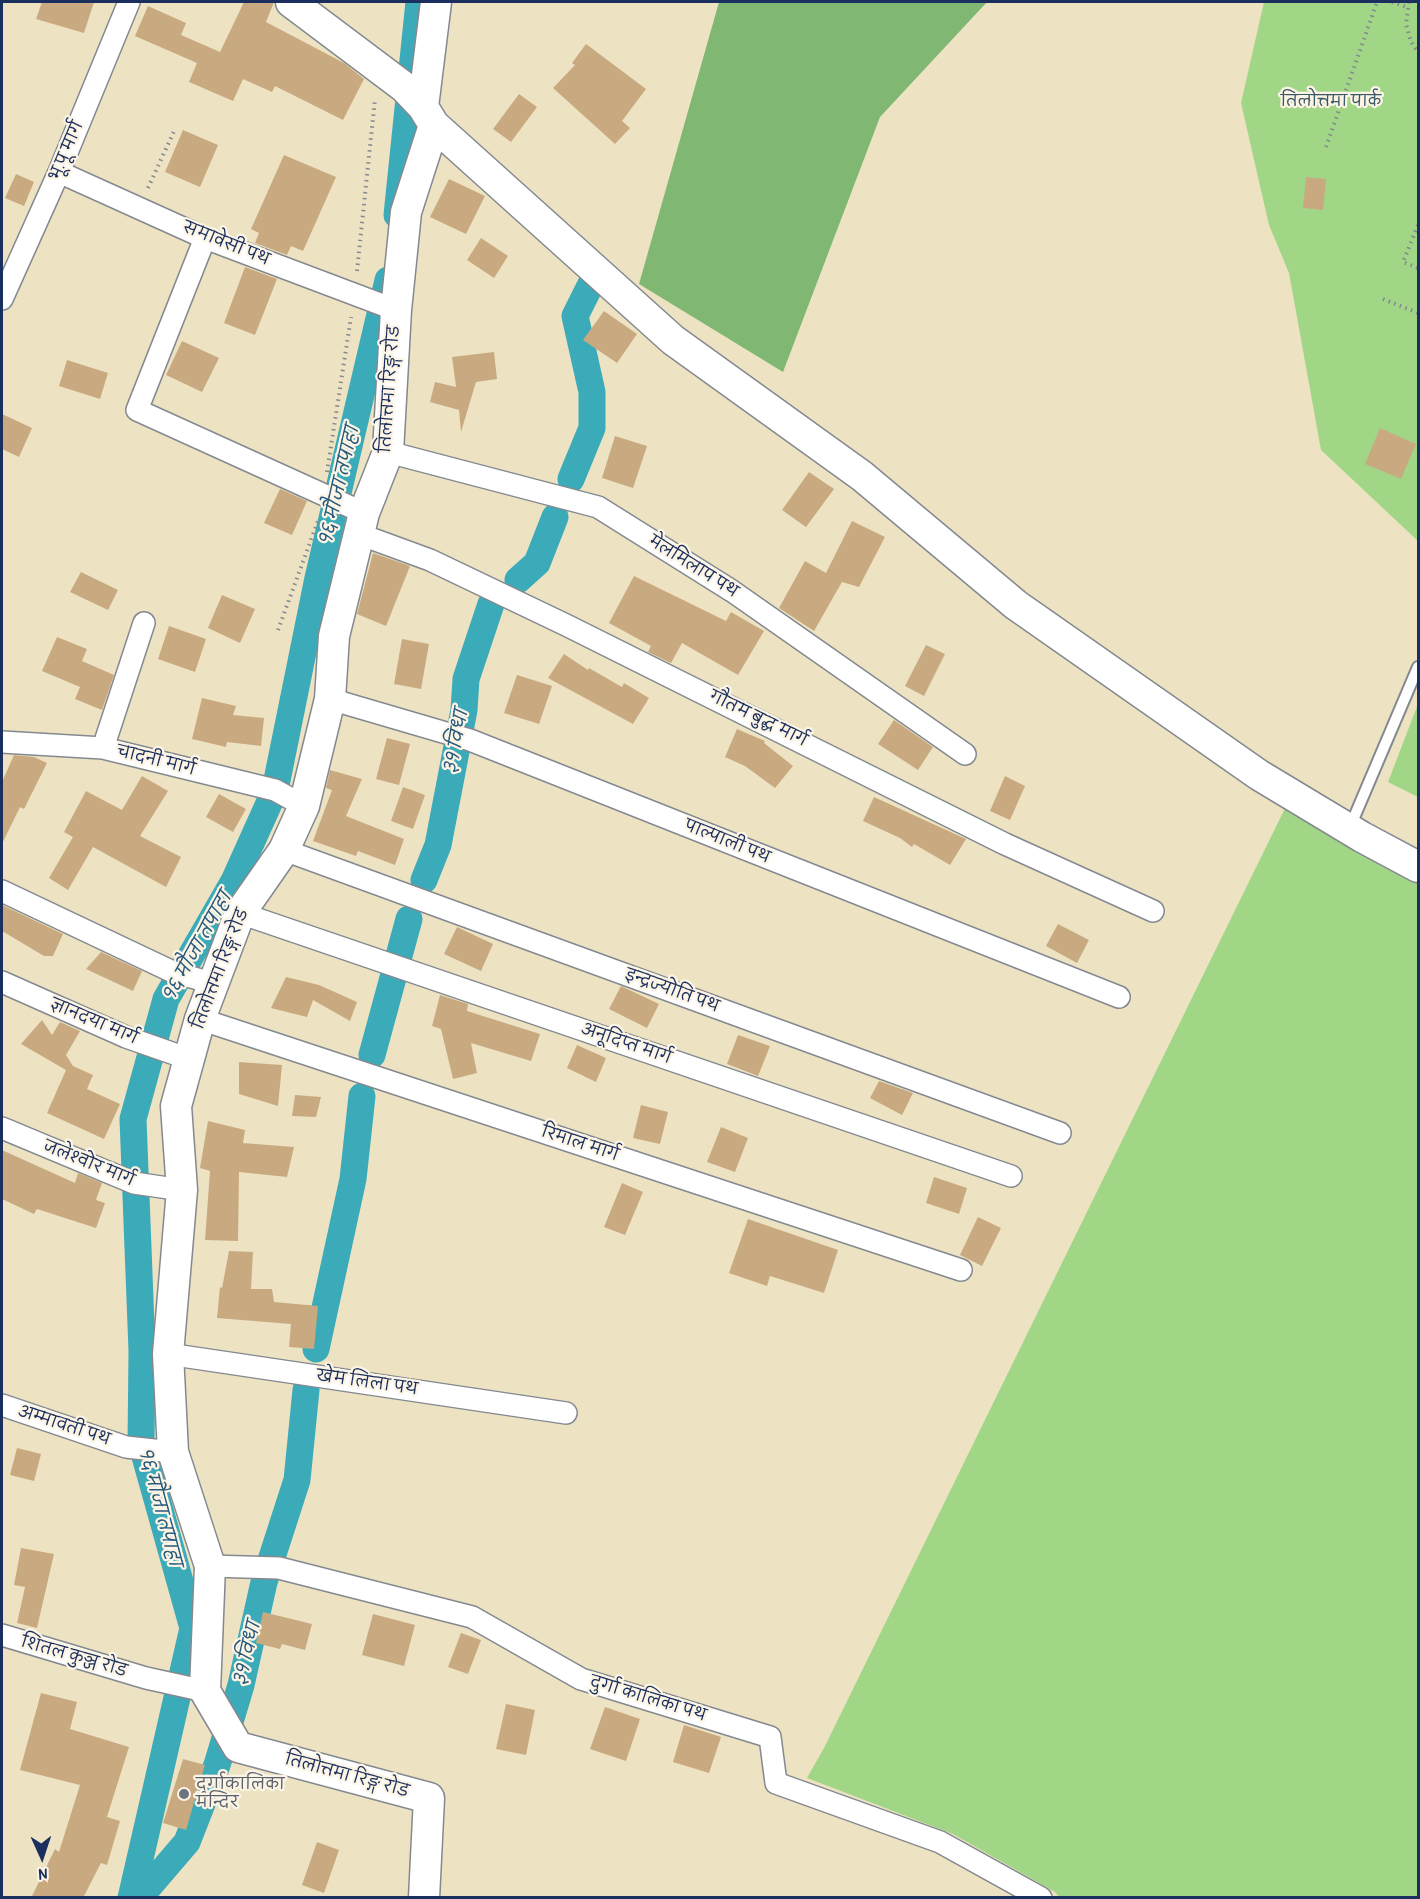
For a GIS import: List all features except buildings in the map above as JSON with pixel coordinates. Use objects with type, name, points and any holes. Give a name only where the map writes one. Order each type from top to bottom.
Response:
[{"type":"street","name":"भू.पू मार्ग","points":[[2,299],[59,172],[129,2]]},
{"type":"street","points":[[291,2],[379,69],[421,106],[673,340],[861,476],[1016,605],[1258,775],[1419,867]]},
{"type":"street","name":"तिलोत्तमा रिङ्ग रोड","points":[[424,1898],[429,1798],[238,1747],[206,1692],[211,1566],[173,1452],[168,1354],[181,1190],[176,1106],[200,1019],[240,912],[284,850],[304,806],[330,699],[334,636],[362,523],[388,452],[396,310],[406,212],[436,2]]},
{"type":"street","name":"समावेसी पथ","points":[[59,172],[205,238],[396,310]]},
{"type":"street","name":"गौतम बुद्ध मार्ग","points":[[205,238],[137,410],[325,494],[362,523],[430,560],[566,625],[1005,844],[1153,911]]},
{"type":"street","name":"मेलमिलाप पथ","points":[[388,452],[598,507],[732,591],[965,754]]},
{"type":"street","points":[[103,748],[144,623]]},
{"type":"street","name":"पाल्पाली पथ","points":[[330,699],[470,740],[1119,997]]},
{"type":"street","name":"चादनी मार्ग","points":[[2,742],[103,748],[275,790],[304,806]]},
{"type":"street","name":"इन्द्रज्योति पथ","points":[[284,850],[1060,1133]]},
{"type":"street","points":[[2,891],[173,972],[212,983]]},
{"type":"street","name":"अनूदिप्त मार्ग","points":[[240,912],[1011,1176]]},
{"type":"street","name":"ज्ञानदया मार्ग","points":[[2,982],[126,1037],[189,1059]]},
{"type":"street","name":"रिमाल मार्ग","points":[[200,1019],[961,1270]]},
{"type":"street","name":"जलेश्वोर मार्ग","points":[[2,1128],[134,1183],[181,1190]]},
{"type":"street","name":"खेम लिला पथ","points":[[168,1354],[566,1413]]},
{"type":"street","name":"अम्मावती पथ","points":[[2,1405],[126,1447],[173,1452]]},
{"type":"street","name":"दुर्गा कालिका पथ","points":[[211,1566],[279,1568],[472,1617],[581,1679],[770,1737],[776,1783],[940,1842],[1041,1898]]},
{"type":"street","name":"शितल कुञ्ज रोड","points":[[2,1635],[146,1678],[206,1692]]},
{"type":"lane","points":[[1350,829],[1419,667]]},
{"type":"path","points":[[1326,147],[1377,2]]},
{"type":"path","points":[[1392,2],[1408,4],[1406,24],[1411,42],[1419,52]]},
{"type":"path","points":[[278,630],[320,516],[325,494],[356,295],[379,69]]},
{"type":"path","points":[[140,208],[175,129]]},
{"type":"path","points":[[1419,225],[1403,262],[1419,268]]},
{"type":"path","points":[[1383,299],[1419,313]]},
{"type":"green space","points":[[719,2],[987,2],[880,117],[783,372],[639,284]]},
{"type":"green space","name":"तिलोत्तमा पार्क","points":[[1264,2],[1418,2],[1418,541],[1321,450],[1289,273],[1269,225],[1241,103]]},
{"type":"green space","points":[[1418,704],[1418,797],[1388,782]]},
{"type":"green space","points":[[1292,794],[1418,867],[1418,1897],[1059,1897],[1055,1892],[953,1834],[807,1778],[824,1748]]},
{"type":"waterway","name":"१६ मौजा तपाहा","points":[[397,215],[419,2]]},
{"type":"waterway","name":"१६ मौजा तपाहा","points":[[131,1898],[193,1628],[141,1442],[142,1351],[133,1119],[166,999],[234,881],[275,790],[318,578],[388,280]]},
{"type":"waterway","name":"३१ विधा","points":[[571,479],[592,428],[592,392],[575,316],[592,282]]},
{"type":"waterway","name":"३१ विधा","points":[[518,580],[537,563],[555,517]]},
{"type":"waterway","name":"३१ विधा","points":[[424,880],[438,845],[464,710],[466,679],[491,604]]},
{"type":"waterway","name":"३१ विधा","points":[[372,1055],[409,919]]},
{"type":"waterway","name":"३१ विधा","points":[[316,1349],[353,1179],[362,1096]]},
{"type":"waterway","name":"३१ विधा","points":[[139,1898],[187,1842],[217,1765],[241,1685],[264,1582],[297,1480],[306,1390]]},
{"type":"place","name":"दुर्गाकालिका मन्दिर","points":[[184,1794]]}]
